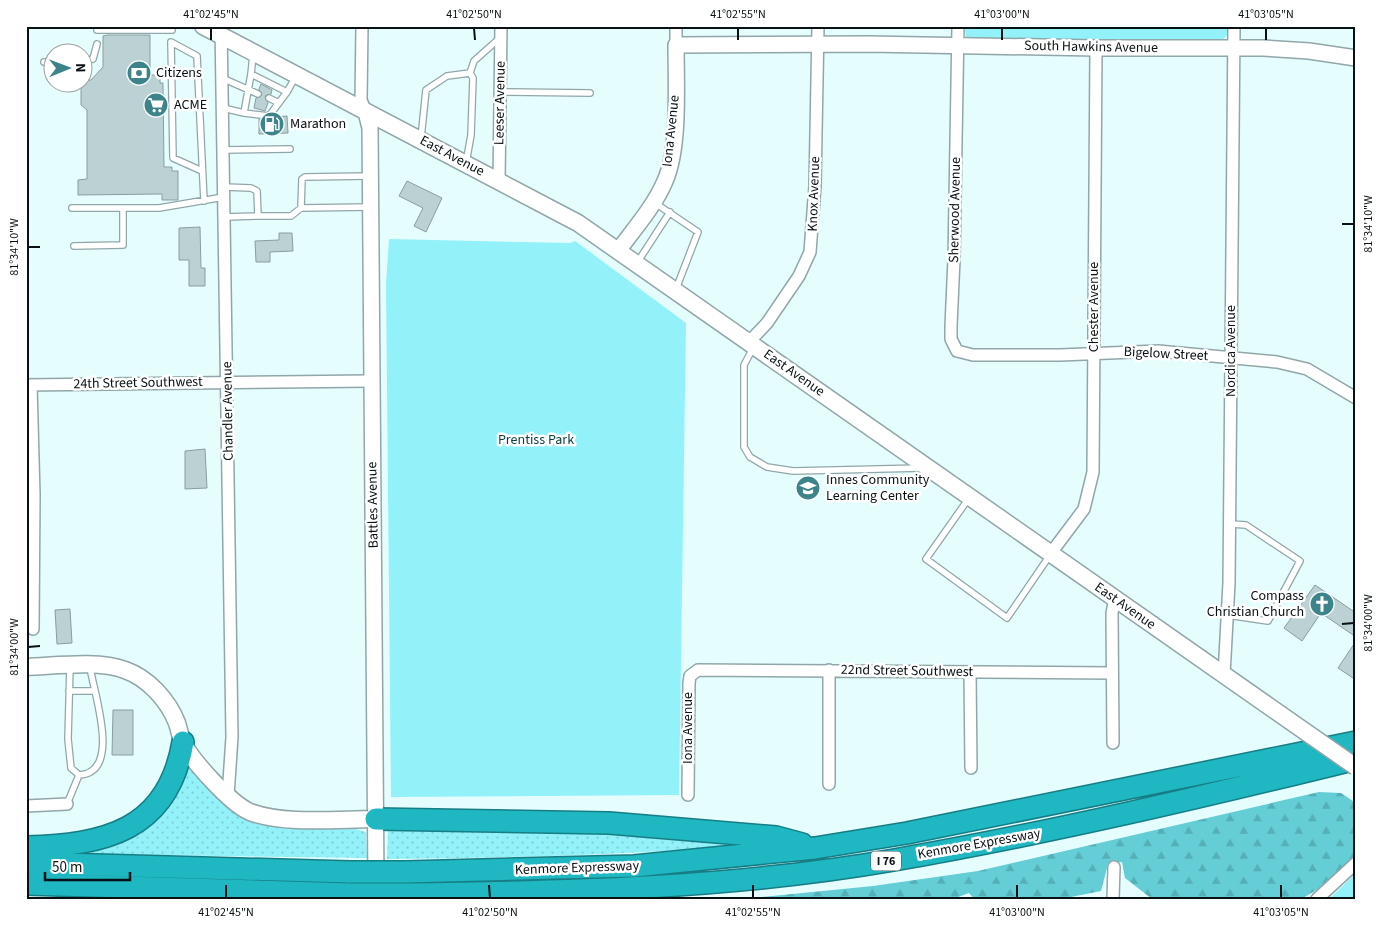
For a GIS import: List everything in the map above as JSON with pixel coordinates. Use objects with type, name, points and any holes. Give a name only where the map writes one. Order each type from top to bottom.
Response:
[{"type":"highway","points":[[26,847],[67,846],[118,833],[136,824],[162,799],[172,782],[183,742]]},
{"type":"highway","name":"Kenmore Expressway","points":[[26,863],[350,872],[634,866],[815,848],[926,829],[1356,742]]},
{"type":"highway","name":"Kenmore Expressway","points":[[26,884],[351,894],[534,893],[629,888],[791,873],[892,860],[1018,838],[1356,759]]},
{"type":"highway","points":[[376,819],[553,821],[685,828],[776,837],[815,848]]},
{"type":"highway","points":[[58,899],[229,889]]},
{"type":"main road","name":"East Avenue","points":[[203,26],[221,31],[253,53],[578,223],[1356,767]]},
{"type":"main road","points":[[26,667],[109,666],[126,670],[152,685],[170,710],[183,742],[228,796],[248,811],[262,816],[290,819],[376,819]]},
{"type":"street","points":[[362,26],[360,100],[366,112]]},
{"type":"street","name":"Iona Avenue","points":[[618,251],[665,181],[673,146],[676,26]]},
{"type":"street","name":"Knox Avenue","points":[[752,344],[799,276],[810,252],[815,186],[818,26]]},
{"type":"street","name":"Sherwood Avenue","points":[[958,26],[951,339],[957,351],[965,354],[998,354]]},
{"type":"street","name":"Nordica Avenue","points":[[1224,675],[1230,524],[1234,26]]},
{"type":"street","name":"Chandler Avenue","points":[[221,31],[228,382],[232,737],[228,796]]},
{"type":"street","name":"Leeser Avenue","points":[[499,181],[501,32]]},
{"type":"street","name":"South Hawkins Avenue","points":[[676,45],[958,45],[1233,48],[1309,51],[1356,58]]},
{"type":"street","name":"Chester Avenue","points":[[1051,553],[1084,509],[1090,490],[1094,443],[1096,48]]},
{"type":"street","name":"Battles Avenue","points":[[366,112],[370,128],[370,381],[376,899]]},
{"type":"street","name":"Bigelow Street","points":[[998,354],[1094,354],[1158,351],[1298,366],[1317,374],[1356,398]]},
{"type":"street","name":"24th Street Southwest","points":[[28,385],[370,381]]},
{"type":"street","points":[[28,385],[34,496],[33,629]]},
{"type":"street","points":[[1113,743],[1112,612],[1114,598]]},
{"type":"street","name":"Iona Avenue","points":[[688,795],[689,683],[690,676],[702,670]]},
{"type":"street","name":"22nd Street Southwest","points":[[702,670],[1112,673]]},
{"type":"street","points":[[829,784],[830,670]]},
{"type":"street","points":[[970,672],[971,768]]},
{"type":"street","points":[[26,806],[67,804]]},
{"type":"street","points":[[1317,899],[1356,863]]},
{"type":"street","points":[[1113,899],[1114,867]]},
{"type":"lane","points":[[98,30],[172,28],[170,42],[173,158],[202,171]]},
{"type":"lane","points":[[466,163],[472,136],[473,78],[470,73],[474,61],[501,32]]},
{"type":"lane","points":[[170,42],[197,56],[204,201]]},
{"type":"lane","points":[[92,59],[97,44]]},
{"type":"lane","points":[[244,113],[253,53]]},
{"type":"lane","points":[[421,140],[426,90],[446,76],[470,73]]},
{"type":"lane","points":[[251,74],[287,92]]},
{"type":"lane","points":[[223,108],[269,116],[296,76]]},
{"type":"lane","points":[[222,78],[258,94]]},
{"type":"lane","points":[[500,92],[590,93]]},
{"type":"lane","points":[[269,98],[279,103]]},
{"type":"lane","points":[[223,150],[290,150]]},
{"type":"lane","points":[[301,208],[302,179],[305,177],[370,176]]},
{"type":"lane","points":[[72,208],[159,208],[204,201],[224,192],[251,188],[257,191],[258,216]]},
{"type":"lane","points":[[653,201],[698,232],[675,292]]},
{"type":"lane","points":[[225,217],[291,216],[301,208],[370,207]]},
{"type":"lane","points":[[74,246],[123,245],[123,208]]},
{"type":"lane","points":[[636,264],[670,212]]},
{"type":"lane","points":[[752,344],[744,365],[744,447],[750,457],[767,467],[794,471],[929,467]]},
{"type":"lane","points":[[970,496],[926,558],[1007,618],[1051,553]]},
{"type":"lane","points":[[1227,615],[1268,621],[1300,561],[1246,525],[1230,524]]},
{"type":"lane","points":[[70,666],[68,739],[71,768],[80,775],[87,774],[95,769],[103,755],[101,711],[90,666]]},
{"type":"lane","points":[[69,691],[95,691]]},
{"type":"lane","points":[[67,804],[80,775]]},
{"type":"green space","points":[[965,26],[1230,26],[1226,36],[1217,42],[966,40]]},
{"type":"green space","name":"Prentiss Park","points":[[389,239],[570,243],[575,241],[686,323],[679,795],[391,797],[386,284]]},
{"type":"green space","points":[[188,759],[219,800],[244,818],[255,822],[283,826],[356,829],[366,832],[367,858],[82,854],[83,848],[117,843],[144,830],[155,821],[173,799]]},
{"type":"green space","points":[[1319,792],[1341,793],[1356,803],[1356,859],[1343,875],[1301,899],[1152,899],[1125,878],[1122,862],[1108,864],[1101,891],[1061,899],[974,899],[969,893],[953,899],[741,899],[873,886],[978,871]]},
{"type":"green space","points":[[401,827],[584,827],[763,843],[622,853],[387,859],[388,830]]},
{"type":"green space","points":[[1356,873],[1356,899],[1329,899]]},
{"type":"building","points":[[150,35],[150,75],[160,75],[160,83],[163,83],[164,167],[172,167],[172,171],[178,171],[178,200],[162,200],[162,194],[78,195],[78,180],[87,179],[87,110],[81,105],[81,92],[92,92],[92,79],[103,67],[103,36]]},
{"type":"building","points":[[261,84],[272,90],[271,94],[265,96],[268,103],[265,111],[254,108],[256,98],[262,95],[259,89]]},
{"type":"building","points":[[287,116],[288,133],[259,134],[259,119],[269,121],[274,117]]},
{"type":"building","points":[[407,181],[442,198],[426,232],[414,226],[423,208],[399,196]]},
{"type":"building","points":[[200,227],[201,268],[205,268],[205,286],[189,286],[189,260],[179,260],[179,228]]},
{"type":"building","points":[[279,233],[292,233],[293,251],[270,252],[270,262],[256,262],[255,241],[279,240]]},
{"type":"building","points":[[205,449],[207,488],[185,489],[185,451]]},
{"type":"building","name":"Compass Christian Church","points":[[1315,585],[1356,613],[1356,637],[1321,613],[1302,641],[1284,628]]},
{"type":"building","points":[[70,609],[72,643],[57,644],[55,610]]},
{"type":"building","points":[[1356,641],[1356,680],[1338,668]]},
{"type":"building","points":[[113,710],[133,710],[133,755],[112,755]]},
{"type":"place","name":"Citizens","points":[[139,73]]},
{"type":"place","name":"ACME","points":[[156,105]]},
{"type":"place","name":"Marathon","points":[[272,124]]},
{"type":"place","name":"Innes Community Learning Center","points":[[808,488]]},
{"type":"place","name":"Compass Christian Church","points":[[1322,604]]}]
